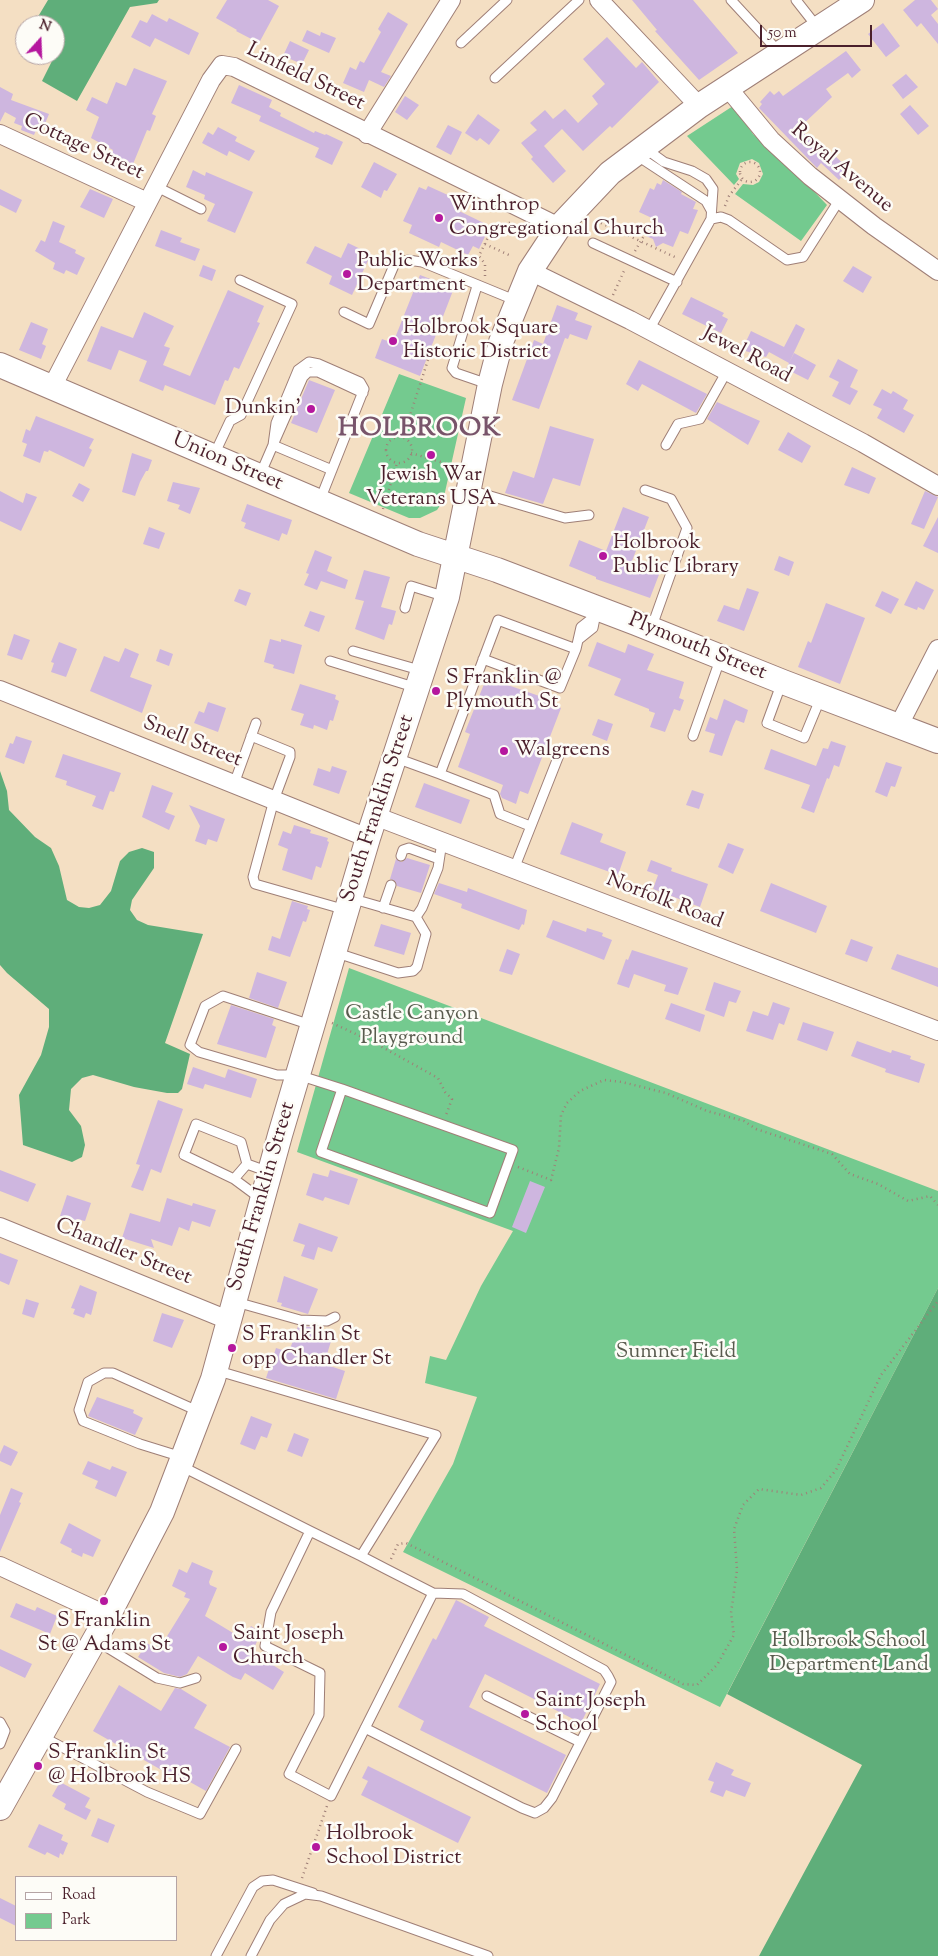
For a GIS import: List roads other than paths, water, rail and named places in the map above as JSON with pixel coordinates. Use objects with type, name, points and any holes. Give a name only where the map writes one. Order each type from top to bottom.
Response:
[{"type":"main road","name":"South Franklin Street","points":[[0,1808],[108,1616],[162,1512],[183,1461],[215,1370],[298,1075],[321,1024],[334,952],[371,827],[446,597],[470,490],[490,384],[501,342],[516,301],[530,271],[559,227],[599,183],[699,106],[862,0]]},
{"type":"main road","name":"Union Street","points":[[0,365],[418,544],[456,556]]},
{"type":"main road","name":"Plymouth Street","points":[[456,556],[596,612],[651,629],[821,697],[938,741]]},
{"type":"street","points":[[368,134],[451,0]]},
{"type":"street","points":[[599,0],[699,106]]},
{"type":"street","name":"Linfield Street","points":[[52,387],[101,296],[155,186],[211,80],[222,65],[234,67],[368,134],[447,170],[559,227]]},
{"type":"street","name":"Royal Avenue","points":[[728,88],[771,140],[840,200],[938,271]]},
{"type":"street","name":"Cottage Street","points":[[0,134],[147,202]]},
{"type":"street","name":"Jewel Road","points":[[530,271],[727,371],[863,443],[938,486]]},
{"type":"street","points":[[898,727],[938,649]]},
{"type":"street","name":"Snell Street","points":[[0,690],[274,800],[371,827]]},
{"type":"street","name":"Norfolk Road","points":[[371,827],[442,842],[938,1031]]},
{"type":"street","name":"Chandler Street","points":[[0,1227],[231,1311]]},
{"type":"street","points":[[0,1566],[108,1616]]},
{"type":"lane","points":[[461,43],[507,0]]},
{"type":"lane","points":[[495,78],[579,0]]},
{"type":"lane","points":[[731,0],[780,53]]},
{"type":"lane","points":[[796,0],[818,28]]},
{"type":"lane","points":[[639,151],[706,201],[711,215]]},
{"type":"lane","points":[[639,151],[692,171],[706,179],[713,189],[711,215],[677,282],[649,330]]},
{"type":"lane","points":[[155,186],[201,209]]},
{"type":"lane","points":[[711,215],[721,216],[729,220],[787,260],[803,257],[840,200]]},
{"type":"lane","points":[[593,243],[677,282]]},
{"type":"lane","points":[[344,312],[369,324],[395,263],[408,260],[422,262],[516,301]]},
{"type":"lane","points":[[213,457],[230,421],[241,415],[292,304],[240,280]]},
{"type":"lane","points":[[476,286],[452,368],[459,375],[490,384]]},
{"type":"lane","points":[[260,477],[273,445],[276,423],[296,373],[303,365],[316,363],[356,380],[363,385],[363,393],[319,502]]},
{"type":"lane","points":[[666,445],[678,424],[700,419],[727,371]]},
{"type":"lane","points":[[273,445],[332,470]]},
{"type":"lane","points":[[470,490],[565,518],[589,515]]},
{"type":"lane","points":[[645,490],[671,499],[687,528],[651,629]]},
{"type":"lane","points":[[405,608],[411,586],[446,597]]},
{"type":"lane","points":[[483,659],[560,688],[577,644],[590,632],[596,612]]},
{"type":"lane","points":[[440,774],[498,620],[577,644]]},
{"type":"lane","points":[[353,651],[420,679]]},
{"type":"lane","points":[[693,736],[721,657]]},
{"type":"lane","points":[[330,661],[420,679]]},
{"type":"lane","points":[[783,682],[767,723],[804,738],[821,697]]},
{"type":"lane","points":[[234,784],[256,723]]},
{"type":"lane","points":[[251,736],[290,752],[290,757],[274,800],[253,877],[255,884],[348,904],[383,908],[416,917],[426,934],[417,967],[413,971],[398,973],[334,952]]},
{"type":"lane","points":[[514,869],[561,750]]},
{"type":"lane","points":[[394,757],[494,795],[500,814],[530,826]]},
{"type":"lane","points":[[416,917],[428,892],[439,859],[442,842]]},
{"type":"lane","points":[[401,856],[403,850],[408,848],[439,859]]},
{"type":"lane","points":[[383,908],[391,885]]},
{"type":"lane","points":[[321,1024],[223,996],[205,1006],[190,1045],[199,1052],[277,1075],[298,1075],[342,1089],[512,1150],[490,1212],[321,1152],[342,1089]]},
{"type":"lane","points":[[247,1164],[241,1142],[196,1124],[184,1155],[234,1179],[262,1200]]},
{"type":"lane","points":[[247,1164],[270,1172]]},
{"type":"lane","points":[[234,1179],[247,1164]]},
{"type":"lane","points":[[231,1311],[300,1320],[327,1321],[335,1318]]},
{"type":"lane","points":[[215,1370],[436,1435],[361,1556]]},
{"type":"lane","points":[[200,1412],[113,1373],[104,1373],[88,1382],[79,1410],[83,1421],[183,1461],[310,1531],[433,1593],[463,1594],[604,1670],[611,1682],[552,1798],[544,1808],[535,1813],[365,1728]]},
{"type":"lane","points":[[310,1531],[271,1612],[265,1646],[320,1673],[319,1715],[289,1774],[331,1796],[433,1593]]},
{"type":"lane","points":[[94,1640],[157,1678],[180,1683],[196,1678]]},
{"type":"lane","points":[[487,1696],[580,1742]]},
{"type":"lane","points":[[0,1722],[5,1731],[0,1744]]},
{"type":"lane","points":[[41,1736],[148,1792],[200,1814],[236,1749]]},
{"type":"lane","points":[[216,1956],[253,1887],[262,1881],[273,1880],[299,1887],[488,1956]]},
{"type":"lane","points":[[251,1956],[270,1920],[284,1904],[305,1894],[321,1896]]},
{"type":"place","name":"Winthrop Congregational Church","points":[[439,218]]},
{"type":"place","name":"Public Works Department","points":[[347,274]]},
{"type":"place","name":"Holbrook Square Historic District","points":[[393,341]]},
{"type":"place","name":"Dunkin'","points":[[311,409]]},
{"type":"place","name":"Jewish War Veterans USA","points":[[431,455]]},
{"type":"place","name":"Holbrook Public Library","points":[[603,556]]},
{"type":"place","name":"S Franklin @ Plymouth St","points":[[436,691]]},
{"type":"place","name":"Walgreens","points":[[504,751]]},
{"type":"place","name":"S Franklin St opp Chandler St","points":[[232,1348]]},
{"type":"place","name":"S Franklin St @ Adams St","points":[[104,1601]]},
{"type":"place","name":"Saint Joseph Church","points":[[223,1647]]},
{"type":"place","name":"Saint Joseph School","points":[[525,1714]]},
{"type":"place","name":"S Franklin St @ Holbrook HS","points":[[38,1766]]},
{"type":"place","name":"Holbrook School District","points":[[316,1847]]},
{"type":"district","name":"HOLBROOK","points":[[420,431]]},
{"type":"park label","name":"Castle Canyon Playground","points":[[412,1027]]},
{"type":"park label","name":"Sumner Field","points":[[676,1353]]},
{"type":"park label","name":"Holbrook School Department Land","points":[[849,1654]]}]
